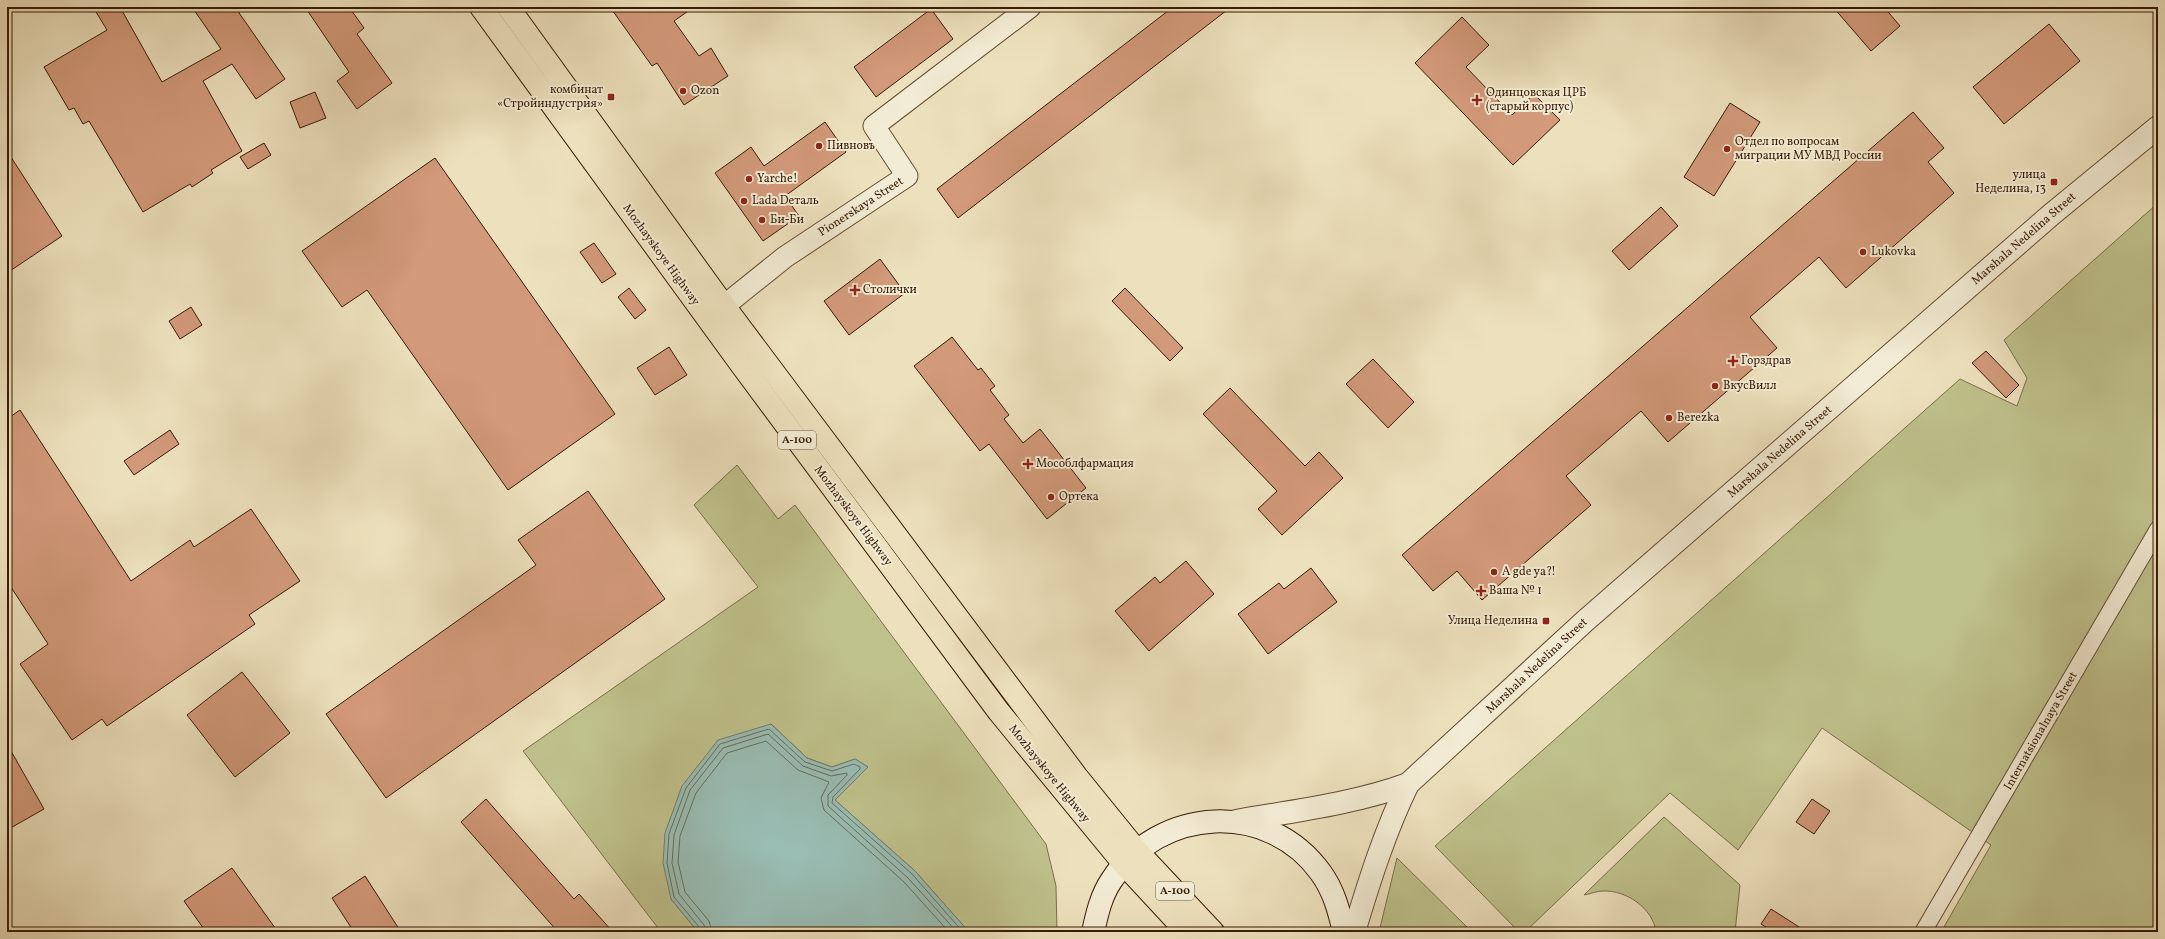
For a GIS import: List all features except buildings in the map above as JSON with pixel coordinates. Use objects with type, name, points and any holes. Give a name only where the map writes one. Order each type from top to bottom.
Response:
[{"type":"main road","name":"Mozhayskoye Highway","points":[[481,7],[738,360],[994,706],[1130,858],[1187,932]]},
{"type":"main road","name":"Mozhayskoye Highway","points":[[508,7],[724,306],[1077,777],[1130,858],[1213,932]]},
{"type":"street","name":"Pionerskaya Street","points":[[724,306],[785,257],[907,176],[874,126],[1030,7]]},
{"type":"street","name":"Marshala Nedelina Street","points":[[1408,784],[1590,617],[2052,214],[2158,127]]},
{"type":"street","name":"Internatsionalnaya Street","points":[[1923,932],[2158,529]]},
{"type":"street","points":[[1093,932],[1098,908],[1110,881],[1130,858],[1151,839],[1178,826],[1206,821],[1236,821],[1330,805],[1388,792],[1408,784]]},
{"type":"street","points":[[1354,932],[1368,884],[1398,804],[1408,784]]},
{"type":"street","points":[[1236,821],[1269,830],[1298,848],[1322,873],[1338,903],[1344,932]]},
{"type":"green space","points":[[2158,203],[2158,932],[1941,932],[1991,845],[1822,728],[1738,850],[1670,793],[1525,932],[1519,932],[1435,846],[1960,379],[2017,406],[2027,378],[2004,340]]},
{"type":"green space","points":[[737,465],[778,519],[795,505],[1046,844],[1056,886],[1057,932],[969,932],[915,871],[835,800],[868,767],[855,759],[832,767],[807,758],[771,724],[671,899],[698,932],[661,932],[523,751],[758,587],[694,505]]},
{"type":"green space","points":[[1664,817],[1740,885],[1735,932],[1656,932],[1650,915],[1637,902],[1629,897],[1612,891],[1598,891],[1584,895]]},
{"type":"green space","points":[[1397,858],[1472,932],[1379,932]]},
{"type":"water","points":[[771,724],[807,758],[832,767],[855,759],[868,767],[835,800],[915,871],[969,932],[698,932],[671,899],[663,863],[665,833],[682,786],[718,740]]},
{"type":"place","name":"Ozon","points":[[683,91]]},
{"type":"place","name":"комбинат «Стройиндустрия»","points":[[611,97]]},
{"type":"place","name":"Одинцовская ЦРБ (старый корпус)","points":[[1477,100]]},
{"type":"place","name":"Пивновъ","points":[[819,146]]},
{"type":"place","name":"Отдел по вопросам миграции МУ МВД России","points":[[1727,149]]},
{"type":"place","name":"Yarche!","points":[[749,179]]},
{"type":"place","name":"улица Неделина, 13","points":[[2054,182]]},
{"type":"place","name":"Lada Dеталь","points":[[744,201]]},
{"type":"place","name":"Би-Би","points":[[762,220]]},
{"type":"place","name":"Lukovka","points":[[1863,252]]},
{"type":"place","name":"Столички","points":[[855,290]]},
{"type":"place","name":"Горздрав","points":[[1733,361]]},
{"type":"place","name":"ВкусВилл","points":[[1715,386]]},
{"type":"place","name":"Berezka","points":[[1669,418]]},
{"type":"place","name":"Мособлфармация","points":[[1028,464]]},
{"type":"place","name":"Ортека","points":[[1051,497]]},
{"type":"place","name":"A gde ya?!","points":[[1494,572]]},
{"type":"place","name":"Ваша № 1","points":[[1481,591]]},
{"type":"place","name":"Улица Неделина","points":[[1546,621]]}]
